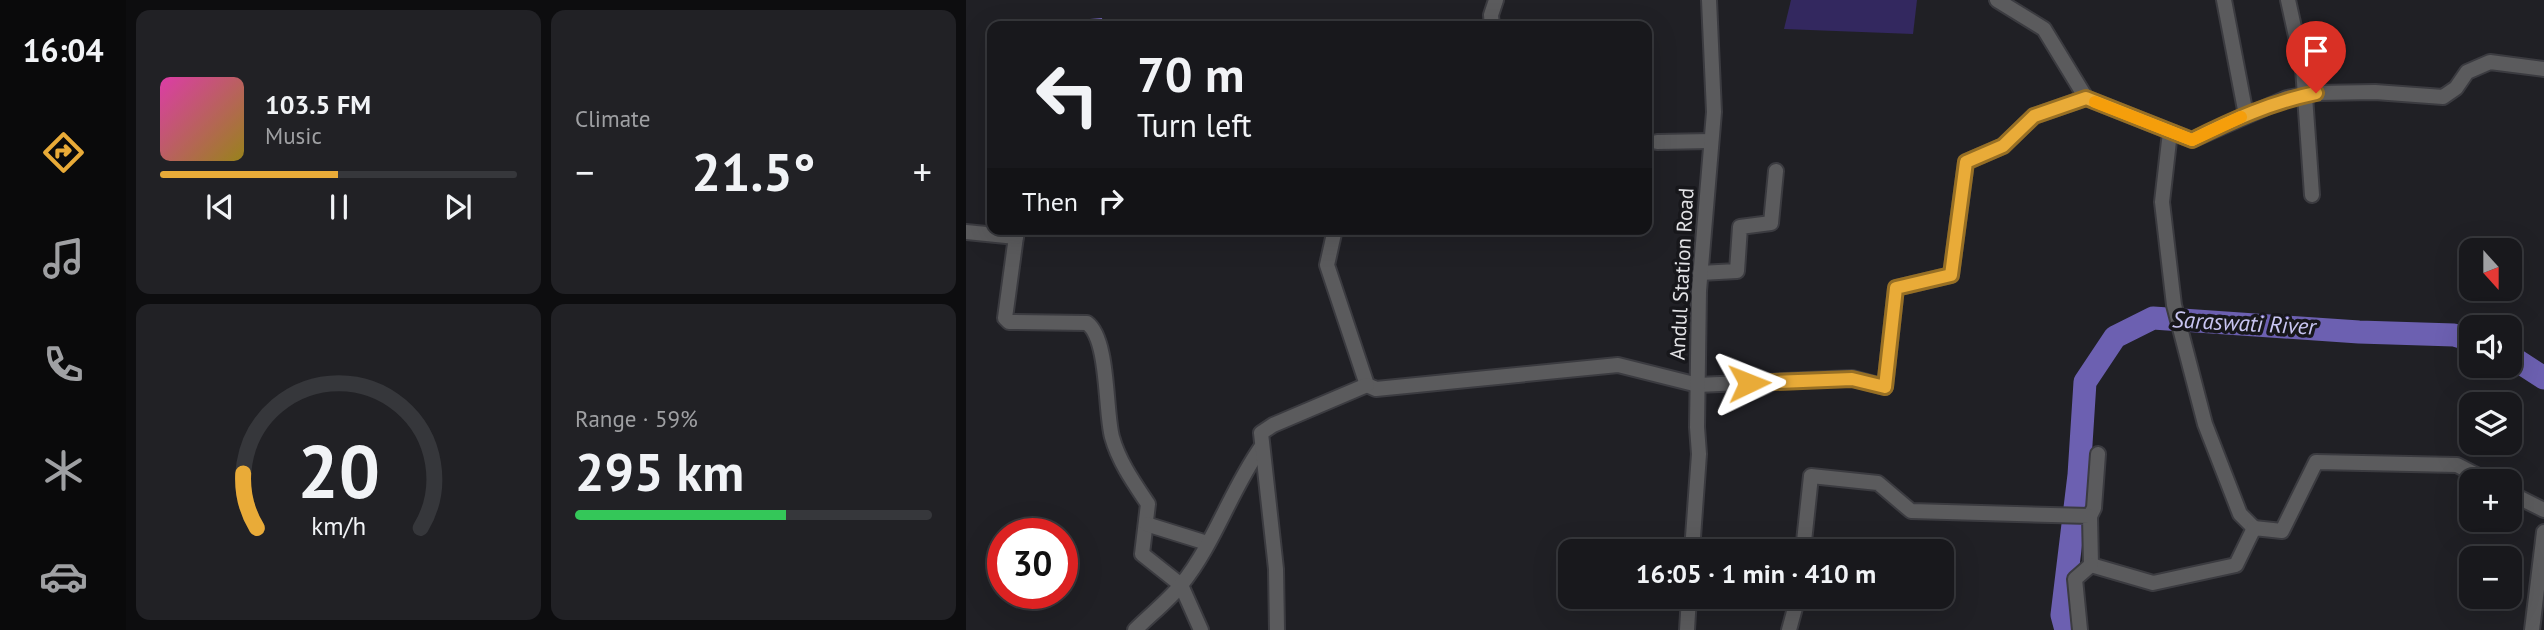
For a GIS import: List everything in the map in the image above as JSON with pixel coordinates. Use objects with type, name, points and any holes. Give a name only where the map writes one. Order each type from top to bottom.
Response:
[{"type":"street","points":[[1492,21],[1496,0]]},
{"type":"street","name":"Andul Station Road","points":[[1693,539],[1699,454],[1700,273],[1714,112],[1709,0]]},
{"type":"street","points":[[1997,0],[2044,29],[2086,98],[2192,140],[2246,115],[2304,95],[2375,92],[2443,97],[2456,88],[2467,72],[2490,62],[2544,69]]},
{"type":"street","points":[[2224,0],[2246,115]]},
{"type":"street","points":[[2288,0],[2303,68],[2312,195]]},
{"type":"street","points":[[1277,630],[1276,569],[1261,433],[1273,425],[1367,385],[1376,389],[1618,365],[1698,386],[1852,379],[1885,387],[1896,288],[1951,275],[1966,162],[2003,146],[2034,116],[2086,98]]},
{"type":"street","points":[[2170,132],[2162,202],[2174,305],[2206,424],[2240,514],[2254,528],[2282,531],[2316,462],[2457,465],[2465,469]]},
{"type":"street","points":[[1657,142],[1712,141]]},
{"type":"street","points":[[1700,273],[1737,271],[1740,227],[1771,223],[1776,171]]},
{"type":"street","points":[[966,232],[987,232]]},
{"type":"street","points":[[1017,235],[1005,318],[1009,322],[1087,323],[1093,327],[1104,363],[1112,436],[1128,474],[1149,504],[1142,554],[1181,585],[1201,630]]},
{"type":"street","points":[[1334,235],[1327,265],[1367,385]]},
{"type":"street","points":[[1135,630],[1181,585],[1207,544],[1248,465],[1262,446]]},
{"type":"street","points":[[2080,630],[2075,579],[2091,565],[2090,516],[2094,508],[2098,454]]},
{"type":"street","points":[[1804,539],[1811,476],[1878,483],[1911,511],[2090,516]]},
{"type":"street","points":[[2522,499],[2544,510]]},
{"type":"street","points":[[1146,524],[1207,544]]},
{"type":"street","points":[[2091,565],[2152,583],[2236,565],[2254,528]]},
{"type":"street","points":[[2532,630],[2544,532]]},
{"type":"street","points":[[1687,630],[1688,609]]},
{"type":"street","points":[[1789,630],[1795,609]]},
{"type":"shaded area","points":[[1791,0],[1917,0],[1913,34],[1784,29]]},
{"type":"shaded area","points":[[1101,18],[1102,21],[1068,21]]},
{"type":"waterway","name":"Saraswati River","points":[[2066,630],[2062,615],[2079,475],[2085,382],[2115,337],[2153,318],[2459,336]]},
{"type":"waterway","name":"Saraswati River","points":[[2522,364],[2544,378]]},
{"type":"slow traffic","points":[[2095,102],[2192,140],[2241,117]]},
{"type":"route","points":[[1749,383],[1852,379],[1885,387],[1896,288],[1951,275],[1966,162],[2003,146],[2034,116],[2086,98],[2192,140],[2265,107],[2316,93]]}]
